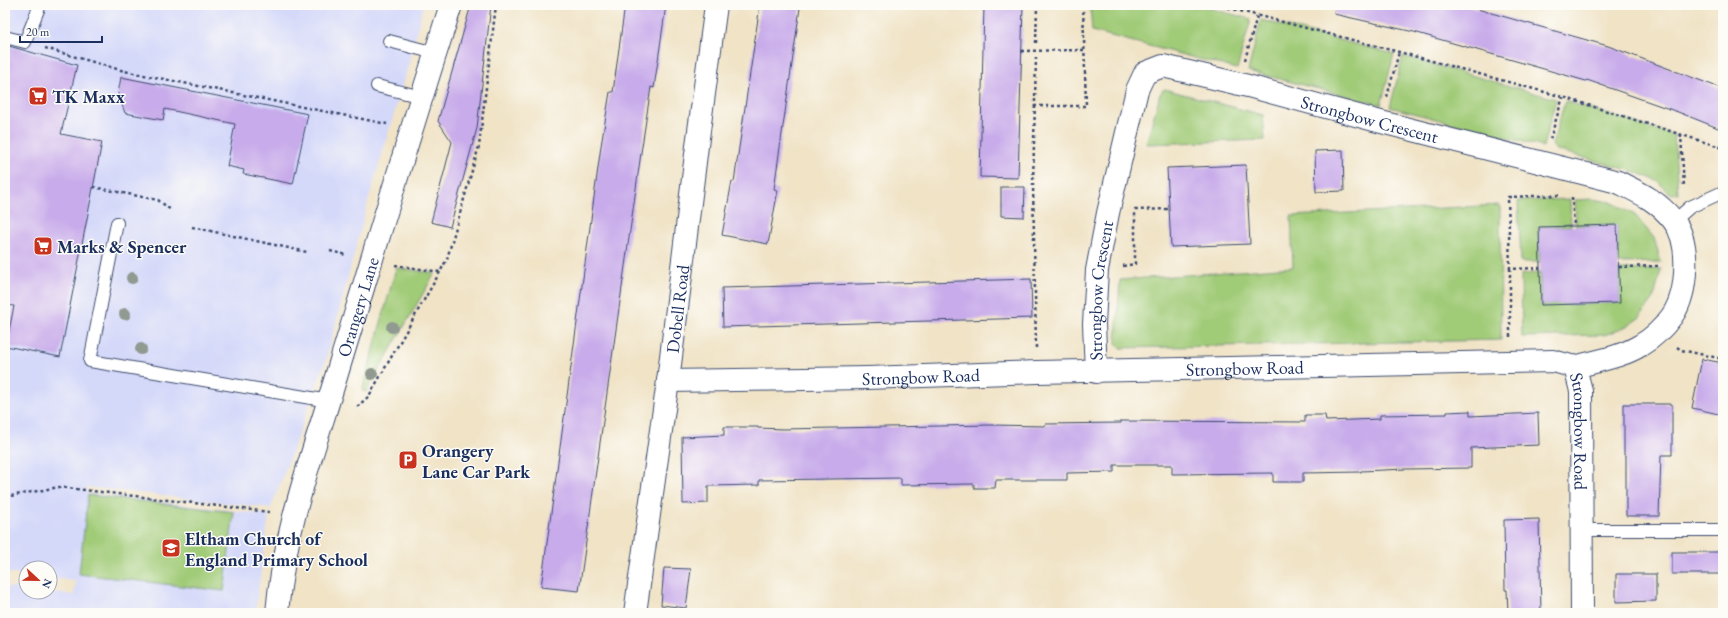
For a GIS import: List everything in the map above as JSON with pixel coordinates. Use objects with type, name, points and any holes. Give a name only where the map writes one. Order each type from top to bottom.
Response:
[{"type":"street","name":"Orangery Lane","points":[[277,613],[293,515],[411,129],[451,5]]},
{"type":"street","name":"Dobell Road","points":[[634,613],[668,381],[716,5]]},
{"type":"street","name":"Strongbow Crescent","points":[[1096,372],[1094,324],[1097,270],[1108,212],[1137,90],[1145,73],[1163,66],[1618,182],[1650,198],[1679,216],[1684,245],[1685,283],[1673,315],[1658,332],[1640,346],[1612,357],[1574,367]]},
{"type":"street","name":"Strongbow Road","points":[[668,381],[859,378],[1037,372],[1096,372],[1553,361],[1574,367],[1581,391],[1582,613]]},
{"type":"lane","points":[[5,37],[25,42],[40,5]]},
{"type":"lane","points":[[389,41],[435,53]]},
{"type":"lane","points":[[378,86],[422,97]]},
{"type":"lane","points":[[1679,216],[1690,207],[1723,192]]},
{"type":"lane","points":[[117,223],[90,361],[329,401]]},
{"type":"lane","points":[[1582,530],[1723,530]]},
{"type":"path","points":[[356,407],[369,396],[447,259],[479,146],[496,5]]},
{"type":"path","points":[[1036,43],[1037,5]]},
{"type":"path","points":[[1034,106],[1086,106],[1083,5]]},
{"type":"path","points":[[1217,5],[1399,52],[1563,97],[1723,148]]},
{"type":"path","points":[[1238,84],[1257,16]]},
{"type":"path","points":[[25,42],[124,71],[411,129]]},
{"type":"path","points":[[1021,51],[1084,50]]},
{"type":"path","points":[[1381,122],[1399,52]]},
{"type":"path","points":[[1036,57],[1033,185],[1037,372]]},
{"type":"path","points":[[1543,163],[1563,97]]},
{"type":"path","points":[[1679,216],[1681,134]]},
{"type":"path","points":[[93,187],[158,200],[171,210]]},
{"type":"path","points":[[1510,362],[1508,197],[1572,195],[1574,226]]},
{"type":"path","points":[[1097,270],[1135,264],[1135,210],[1169,209]]},
{"type":"path","points":[[192,227],[307,252]]},
{"type":"path","points":[[330,250],[350,256]]},
{"type":"path","name":"Orangery Lane","points":[[392,264],[440,272]]},
{"type":"path","points":[[1618,267],[1666,265]]},
{"type":"path","points":[[1510,269],[1540,268]]},
{"type":"path","points":[[1681,350],[1723,359]]},
{"type":"path","points":[[5,497],[59,487],[293,515]]},
{"type":"shaded area","points":[[5,5],[423,5],[409,63],[368,202],[326,360],[271,508],[87,487],[86,493],[269,515],[255,613],[5,613],[5,587],[18,588],[18,600],[58,600],[58,593],[74,595],[76,581],[58,579],[58,560],[18,560],[18,574],[5,573]]},
{"type":"green space","points":[[1090,5],[1197,5],[1251,19],[1237,69],[1092,31]]},
{"type":"green space","points":[[1261,20],[1394,54],[1381,105],[1248,71]]},
{"type":"green space","points":[[1403,56],[1556,99],[1543,147],[1390,107]]},
{"type":"green space","points":[[1164,89],[1263,115],[1265,140],[1146,144],[1160,94]]},
{"type":"green space","points":[[1565,101],[1674,135],[1678,193],[1671,194],[1657,181],[1636,172],[1556,150],[1552,145]]},
{"type":"green space","points":[[1570,199],[1571,226],[1539,227],[1540,262],[1521,262],[1518,201]]},
{"type":"green space","points":[[1592,199],[1611,202],[1635,215],[1654,238],[1661,262],[1619,263],[1617,225],[1576,226],[1575,200]]},
{"type":"green space","points":[[1500,205],[1501,340],[1121,348],[1116,343],[1120,280],[1293,267],[1291,216]]},
{"type":"green space","points":[[396,268],[435,273],[366,392],[362,391]]},
{"type":"green space","points":[[1661,269],[1654,298],[1639,318],[1622,329],[1604,335],[1522,337],[1521,274],[1540,273],[1541,305],[1619,303],[1619,270]]},
{"type":"green space","points":[[88,495],[234,512],[224,591],[79,574]]},
{"type":"building","points":[[471,5],[491,5],[477,128],[450,227],[431,222],[452,142],[438,121]]},
{"type":"building","points":[[625,5],[666,5],[654,88],[651,87],[641,153],[579,591],[541,587],[601,146],[610,92],[613,92]]},
{"type":"building","points":[[760,5],[778,5],[800,8],[774,189],[778,190],[768,244],[722,235],[732,181],[734,182]]},
{"type":"building","points":[[984,5],[1023,5],[1018,178],[980,177]]},
{"type":"building","points":[[1335,5],[1463,5],[1608,46],[1723,89],[1723,130],[1678,112],[1587,80],[1586,81],[1414,32],[1334,14]]},
{"type":"building","name":"Marks & Spencer","points":[[5,45],[77,65],[61,134],[102,142],[60,357],[6,346],[14,306],[5,305]]},
{"type":"building","points":[[121,77],[308,114],[293,184],[243,174],[244,170],[227,166],[235,124],[165,109],[163,120],[125,113],[118,94]]},
{"type":"building","points":[[1343,150],[1344,191],[1316,192],[1315,151]]},
{"type":"building","points":[[1246,165],[1250,244],[1171,247],[1167,168]]},
{"type":"building","points":[[1001,187],[1025,187],[1024,217],[1001,216]]},
{"type":"building","points":[[1617,225],[1620,303],[1541,305],[1539,227]]},
{"type":"building","points":[[1031,279],[1032,318],[723,327],[722,288]]},
{"type":"building","points":[[1702,359],[1723,363],[1723,415],[1692,408]]},
{"type":"building","points":[[1624,404],[1672,404],[1672,455],[1661,455],[1659,516],[1626,516]]},
{"type":"building","points":[[1470,411],[1470,416],[1538,413],[1539,445],[1471,448],[1471,468],[1303,473],[1303,482],[1273,482],[1273,473],[1172,474],[1172,465],[1114,465],[1114,472],[1067,473],[1067,480],[996,480],[995,488],[974,488],[974,484],[901,485],[901,478],[759,480],[759,485],[708,486],[708,503],[683,504],[682,437],[724,435],[724,427],[783,429],[991,425],[1045,426],[1045,424],[1121,423],[1121,421],[1305,422],[1305,415],[1325,415],[1326,421],[1380,419],[1380,415],[1447,414],[1447,412]]},
{"type":"building","points":[[1539,519],[1541,613],[1508,613],[1507,590],[1505,590],[1504,520]]},
{"type":"building","points":[[1672,552],[1723,552],[1723,574],[1672,574]]},
{"type":"building","points":[[664,568],[691,569],[686,608],[661,605]]},
{"type":"building","points":[[1616,574],[1656,574],[1656,601],[1616,602]]},
{"type":"place","name":"TK Maxx","points":[[38,96]]},
{"type":"place","name":"Marks & Spencer","points":[[43,246]]},
{"type":"place","name":"Orangery Lane Car Park","points":[[408,460]]},
{"type":"place","name":"Eltham Church of England Primary School","points":[[171,548]]}]
